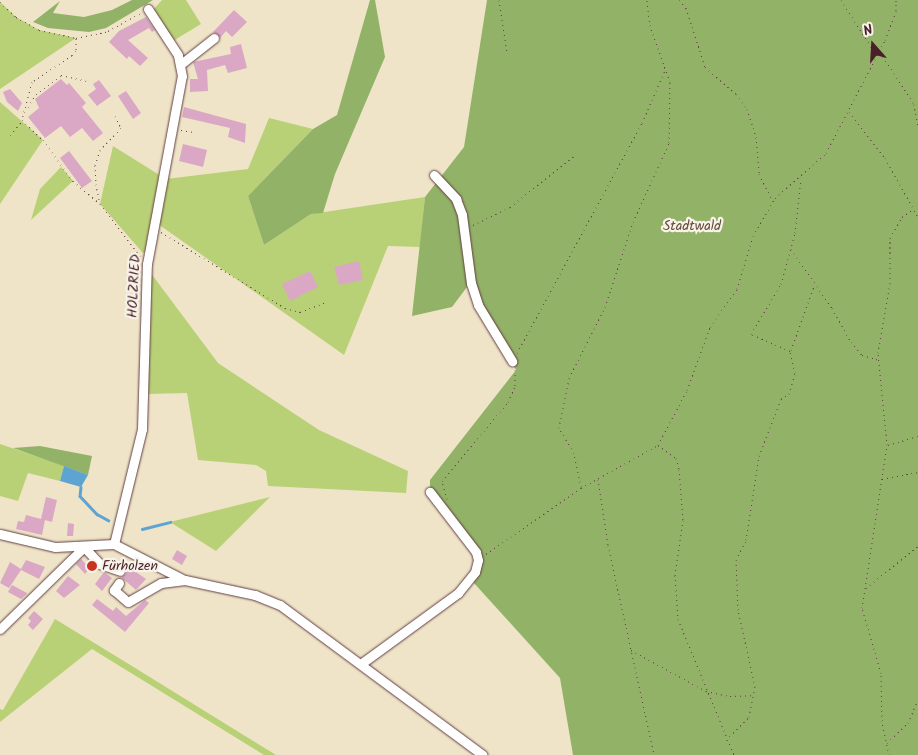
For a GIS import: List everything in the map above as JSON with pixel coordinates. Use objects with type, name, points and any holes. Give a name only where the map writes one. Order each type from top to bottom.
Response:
[{"type":"street","points":[[148,9],[181,64],[214,38]]},
{"type":"street","name":"HOLZRIED","points":[[114,544],[142,429],[147,264],[173,129],[182,76],[181,64]]},
{"type":"street","points":[[434,175],[456,199],[464,230],[471,283],[478,306],[512,361]]},
{"type":"street","points":[[362,663],[458,593],[475,572],[478,560],[476,552],[430,492]]},
{"type":"street","points":[[0,534],[55,547],[114,544],[185,580],[255,595],[280,605],[362,663],[483,755]]},
{"type":"street","points":[[84,547],[100,564],[120,571]]},
{"type":"street","points":[[0,630],[84,547]]},
{"type":"street","points":[[119,583],[114,590],[128,602],[161,583],[185,580]]},
{"type":"path","points":[[499,0],[507,52]]},
{"type":"path","points":[[581,488],[574,453],[559,428],[569,378],[605,307],[633,222],[669,143],[670,82],[650,26],[647,0]]},
{"type":"path","points":[[679,0],[686,8],[705,67],[747,109],[756,137],[759,174],[774,202]]},
{"type":"path","points":[[841,0],[877,56]]},
{"type":"path","points":[[478,560],[581,488],[658,445],[687,390],[710,327],[737,289],[753,236],[774,202],[826,153],[877,56],[896,11],[896,0]]},
{"type":"path","points":[[0,2],[16,17],[39,30],[76,38],[108,31],[148,9]]},
{"type":"path","points":[[28,108],[32,82],[76,51],[76,38]]},
{"type":"path","points":[[879,51],[914,104],[918,126]]},
{"type":"path","points":[[451,505],[443,492],[442,481],[508,402],[515,386],[516,370],[512,361],[642,123],[665,70]]},
{"type":"path","points":[[10,135],[22,120],[36,94],[61,75],[86,82]]},
{"type":"path","points":[[848,111],[885,158],[912,210],[918,217]]},
{"type":"path","points":[[100,204],[95,164],[100,150],[121,128],[115,116]]},
{"type":"path","points":[[22,120],[43,140],[73,181],[100,204],[147,264]]},
{"type":"path","points":[[173,129],[194,132]]},
{"type":"path","points":[[464,230],[510,207],[574,156]]},
{"type":"path","points":[[790,351],[751,334],[781,284],[791,248],[801,176]]},
{"type":"path","points":[[890,755],[882,721],[881,673],[862,608],[887,445],[879,360],[890,283],[890,238],[902,217],[912,210]]},
{"type":"path","points":[[154,228],[284,308],[300,312],[328,301]]},
{"type":"path","points":[[791,248],[856,348],[862,355],[879,360]]},
{"type":"path","points":[[726,740],[749,717],[755,687],[738,610],[736,560],[746,540],[759,456],[781,399],[788,394],[795,373],[790,351],[814,284]]},
{"type":"path","points":[[887,445],[918,436]]},
{"type":"path","points":[[658,445],[676,458],[680,469],[683,520],[675,575],[678,619],[726,740],[734,755]]},
{"type":"path","points":[[882,479],[918,472]]},
{"type":"path","points":[[598,479],[608,546],[654,755]]},
{"type":"path","points":[[866,588],[918,546]]},
{"type":"path","points":[[482,547],[487,554]]},
{"type":"path","points":[[630,649],[706,691],[730,696],[754,694]]},
{"type":"path","points":[[887,743],[908,723],[918,700]]},
{"type":"green space","points":[[132,0],[153,0],[106,28],[89,32],[48,28],[33,22],[60,1],[53,13],[84,17],[112,10]]},
{"type":"green space","points":[[162,0],[186,0],[201,24],[173,41],[153,10]]},
{"type":"green space","points":[[370,0],[375,0],[385,57],[335,174],[323,213],[311,214],[264,245],[248,196],[313,129],[337,115]]},
{"type":"green space","name":"Stadtwald","points":[[487,0],[918,0],[918,755],[573,755],[560,678],[473,582],[481,565],[430,492],[430,480],[516,370],[470,283],[452,307],[412,316],[425,197],[464,147]]},
{"type":"green space","points":[[0,2],[16,17],[39,30],[76,38],[0,89]]},
{"type":"green space","points":[[0,102],[43,140],[0,204]]},
{"type":"green space","points":[[269,118],[313,129],[248,196],[264,245],[311,214],[425,197],[420,247],[388,246],[344,355],[158,224],[166,179],[248,169]]},
{"type":"green space","points":[[113,146],[161,176],[146,251],[143,253],[100,204]]},
{"type":"green space","points":[[61,167],[73,181],[31,220],[40,189]]},
{"type":"green space","points":[[150,272],[218,363],[319,430],[408,471],[406,493],[268,486],[266,471],[256,465],[198,460],[187,393],[147,394]]},
{"type":"green space","points":[[0,444],[64,466],[60,481],[28,473],[18,501],[0,496]]},
{"type":"green space","points":[[40,446],[92,456],[88,475],[13,448]]},
{"type":"green space","points":[[270,497],[216,551],[170,522]]},
{"type":"green space","points":[[55,619],[276,755],[264,755],[92,649],[0,722],[0,709],[3,710]]},
{"type":"water","points":[[64,466],[88,475],[81,487],[60,481]]},
{"type":"building","points":[[234,10],[247,22],[232,37],[226,31],[220,38],[213,32]]},
{"type":"building","points":[[146,17],[155,30],[152,32],[149,28],[128,40],[148,58],[140,66],[129,56],[127,59],[109,42],[119,31]]},
{"type":"building","points":[[241,44],[247,68],[228,73],[225,65],[207,70],[208,91],[190,92],[190,79],[198,79],[193,62],[231,54],[230,47]]},
{"type":"building","points":[[61,79],[67,85],[69,83],[86,103],[82,107],[103,133],[93,141],[82,128],[70,137],[61,126],[45,138],[28,117],[39,108],[35,99]]},
{"type":"building","points":[[99,80],[111,96],[97,106],[88,95],[96,89],[93,84]]},
{"type":"building","points":[[10,89],[22,103],[18,111],[7,102],[3,92]]},
{"type":"building","points":[[126,91],[141,113],[133,119],[118,96]]},
{"type":"building","points":[[184,107],[246,124],[245,143],[228,137],[230,128],[182,117]]},
{"type":"building","points":[[183,144],[207,150],[203,167],[179,161]]},
{"type":"building","points":[[69,151],[92,181],[82,188],[60,158]]},
{"type":"building","points":[[359,261],[363,280],[339,285],[334,267]]},
{"type":"building","points":[[310,271],[318,287],[290,301],[282,284]]},
{"type":"building","points":[[46,497],[57,500],[52,522],[45,520],[42,535],[16,529],[18,521],[24,522],[26,515],[41,519]]},
{"type":"building","points":[[68,523],[74,524],[73,536],[67,536]]},
{"type":"building","points":[[177,550],[187,556],[182,565],[172,559]]},
{"type":"building","points":[[81,559],[90,568],[85,574],[76,564]]},
{"type":"building","points":[[26,560],[45,567],[39,579],[21,570],[9,588],[0,583],[10,562],[21,569]]},
{"type":"building","points":[[126,565],[146,579],[136,590],[121,577],[126,574]]},
{"type":"building","points":[[104,572],[112,578],[102,591],[95,584]]},
{"type":"building","points":[[68,576],[80,585],[64,598],[56,591]]},
{"type":"building","points":[[12,585],[27,594],[21,599],[8,592]]},
{"type":"building","points":[[97,599],[113,611],[116,607],[126,616],[145,600],[149,603],[125,632],[92,605]]},
{"type":"building","points":[[34,611],[43,619],[33,630],[28,625],[31,621],[28,618]]},
{"type":"waterway","points":[[81,487],[80,496],[97,514],[108,520]]},
{"type":"waterway","points":[[142,529],[170,522]]},
{"type":"place","name":"Fürholzen","points":[[92,566]]}]
